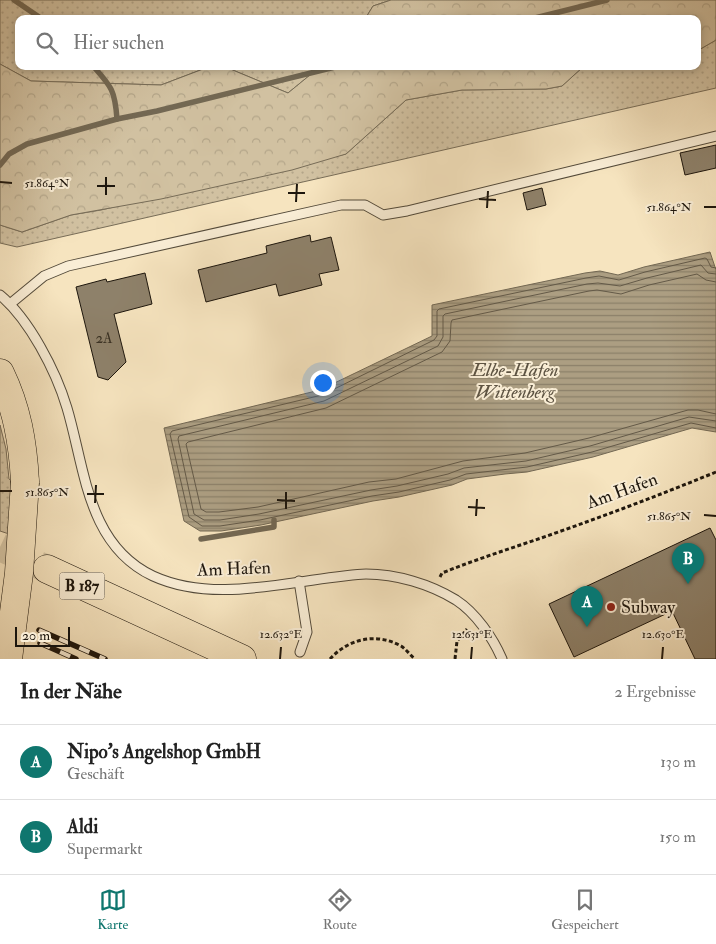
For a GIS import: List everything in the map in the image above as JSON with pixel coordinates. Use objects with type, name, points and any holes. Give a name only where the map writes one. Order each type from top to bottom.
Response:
[{"type":"main road","points":[[0,373],[18,420],[22,437],[25,482],[19,573],[8,659]]},
{"type":"main road","name":"B 187","points":[[47,569],[242,659]]},
{"type":"lane","points":[[10,304],[44,276],[68,266],[342,205],[365,205],[382,215],[407,210],[716,136]]},
{"type":"lane","name":"Am Hafen","points":[[0,295],[10,304],[35,340],[56,379],[72,426],[87,490],[96,514],[106,533],[134,564],[152,575],[174,584],[197,589],[240,589],[366,574],[396,577],[434,589],[457,601],[478,620],[498,649],[502,659]]},
{"type":"lane","points":[[299,581],[307,632],[300,652]]},
{"type":"path","name":"Am Hafen","points":[[434,589],[442,573],[484,556],[640,503],[716,472]]},
{"type":"path","points":[[455,659],[457,640],[478,620]]},
{"type":"path","points":[[330,659],[339,649],[356,641],[370,638],[387,640],[402,646],[415,659]]},
{"type":"green space","points":[[0,0],[391,0],[373,6],[367,15],[15,15],[15,70],[200,70],[161,85],[31,81],[0,64]]},
{"type":"green space","points":[[391,0],[716,0],[716,40],[701,49],[701,15],[367,15],[373,6]]},
{"type":"green space","points":[[716,40],[716,88],[17,247],[0,243],[0,225],[22,232],[71,215],[101,210],[346,154],[406,100],[462,90],[546,89],[562,86],[580,70],[701,70],[701,49]]},
{"type":"green space","points":[[0,64],[31,81],[161,85],[200,70],[233,70],[288,93],[316,70],[580,70],[562,86],[546,89],[462,90],[406,100],[346,154],[292,170],[161,199],[71,215],[22,232],[0,225]]},
{"type":"green space","points":[[233,70],[316,70],[288,93]]},
{"type":"green space","points":[[0,425],[6,449],[9,479],[15,484],[15,536],[0,531]]},
{"type":"water","name":"Elbe-Hafen Wittenberg","points":[[710,252],[716,270],[716,432],[692,428],[593,457],[527,472],[467,479],[452,485],[399,497],[261,525],[221,531],[200,531],[184,521],[164,428],[320,390],[432,336],[432,305],[585,273],[600,271],[618,275]]},
{"type":"building","points":[[716,145],[716,168],[685,175],[680,153]]},
{"type":"building","points":[[542,188],[546,205],[527,210],[523,193]]},
{"type":"building","points":[[310,235],[311,242],[331,237],[339,270],[319,274],[322,285],[279,296],[276,284],[206,302],[198,270],[267,253],[266,246]]},
{"type":"building","points":[[145,273],[152,304],[114,314],[126,362],[108,380],[98,377],[76,287],[106,279],[107,282]]},
{"type":"building","points":[[710,528],[716,540],[716,659],[695,659],[672,611],[574,657],[549,604]]},
{"type":"waterway","points":[[14,0],[36,15]]},
{"type":"waterway","points":[[547,15],[607,0]]},
{"type":"waterway","points":[[96,70],[114,95],[117,119]]},
{"type":"waterway","points":[[0,165],[9,154],[27,144],[117,119],[323,70]]},
{"type":"waterway","points":[[201,539],[274,527],[274,520]]},
{"type":"tunnel","points":[[0,547],[47,569]]},
{"type":"railway","points":[[39,630],[105,659]]},
{"type":"railway","points":[[40,643],[76,659]]},
{"type":"place","name":"Aldi","points":[[688,584]]},
{"type":"place","name":"Subway","points":[[611,607]]},
{"type":"place","name":"Nipo's Angelshop GmbH","points":[[587,627]]}]
